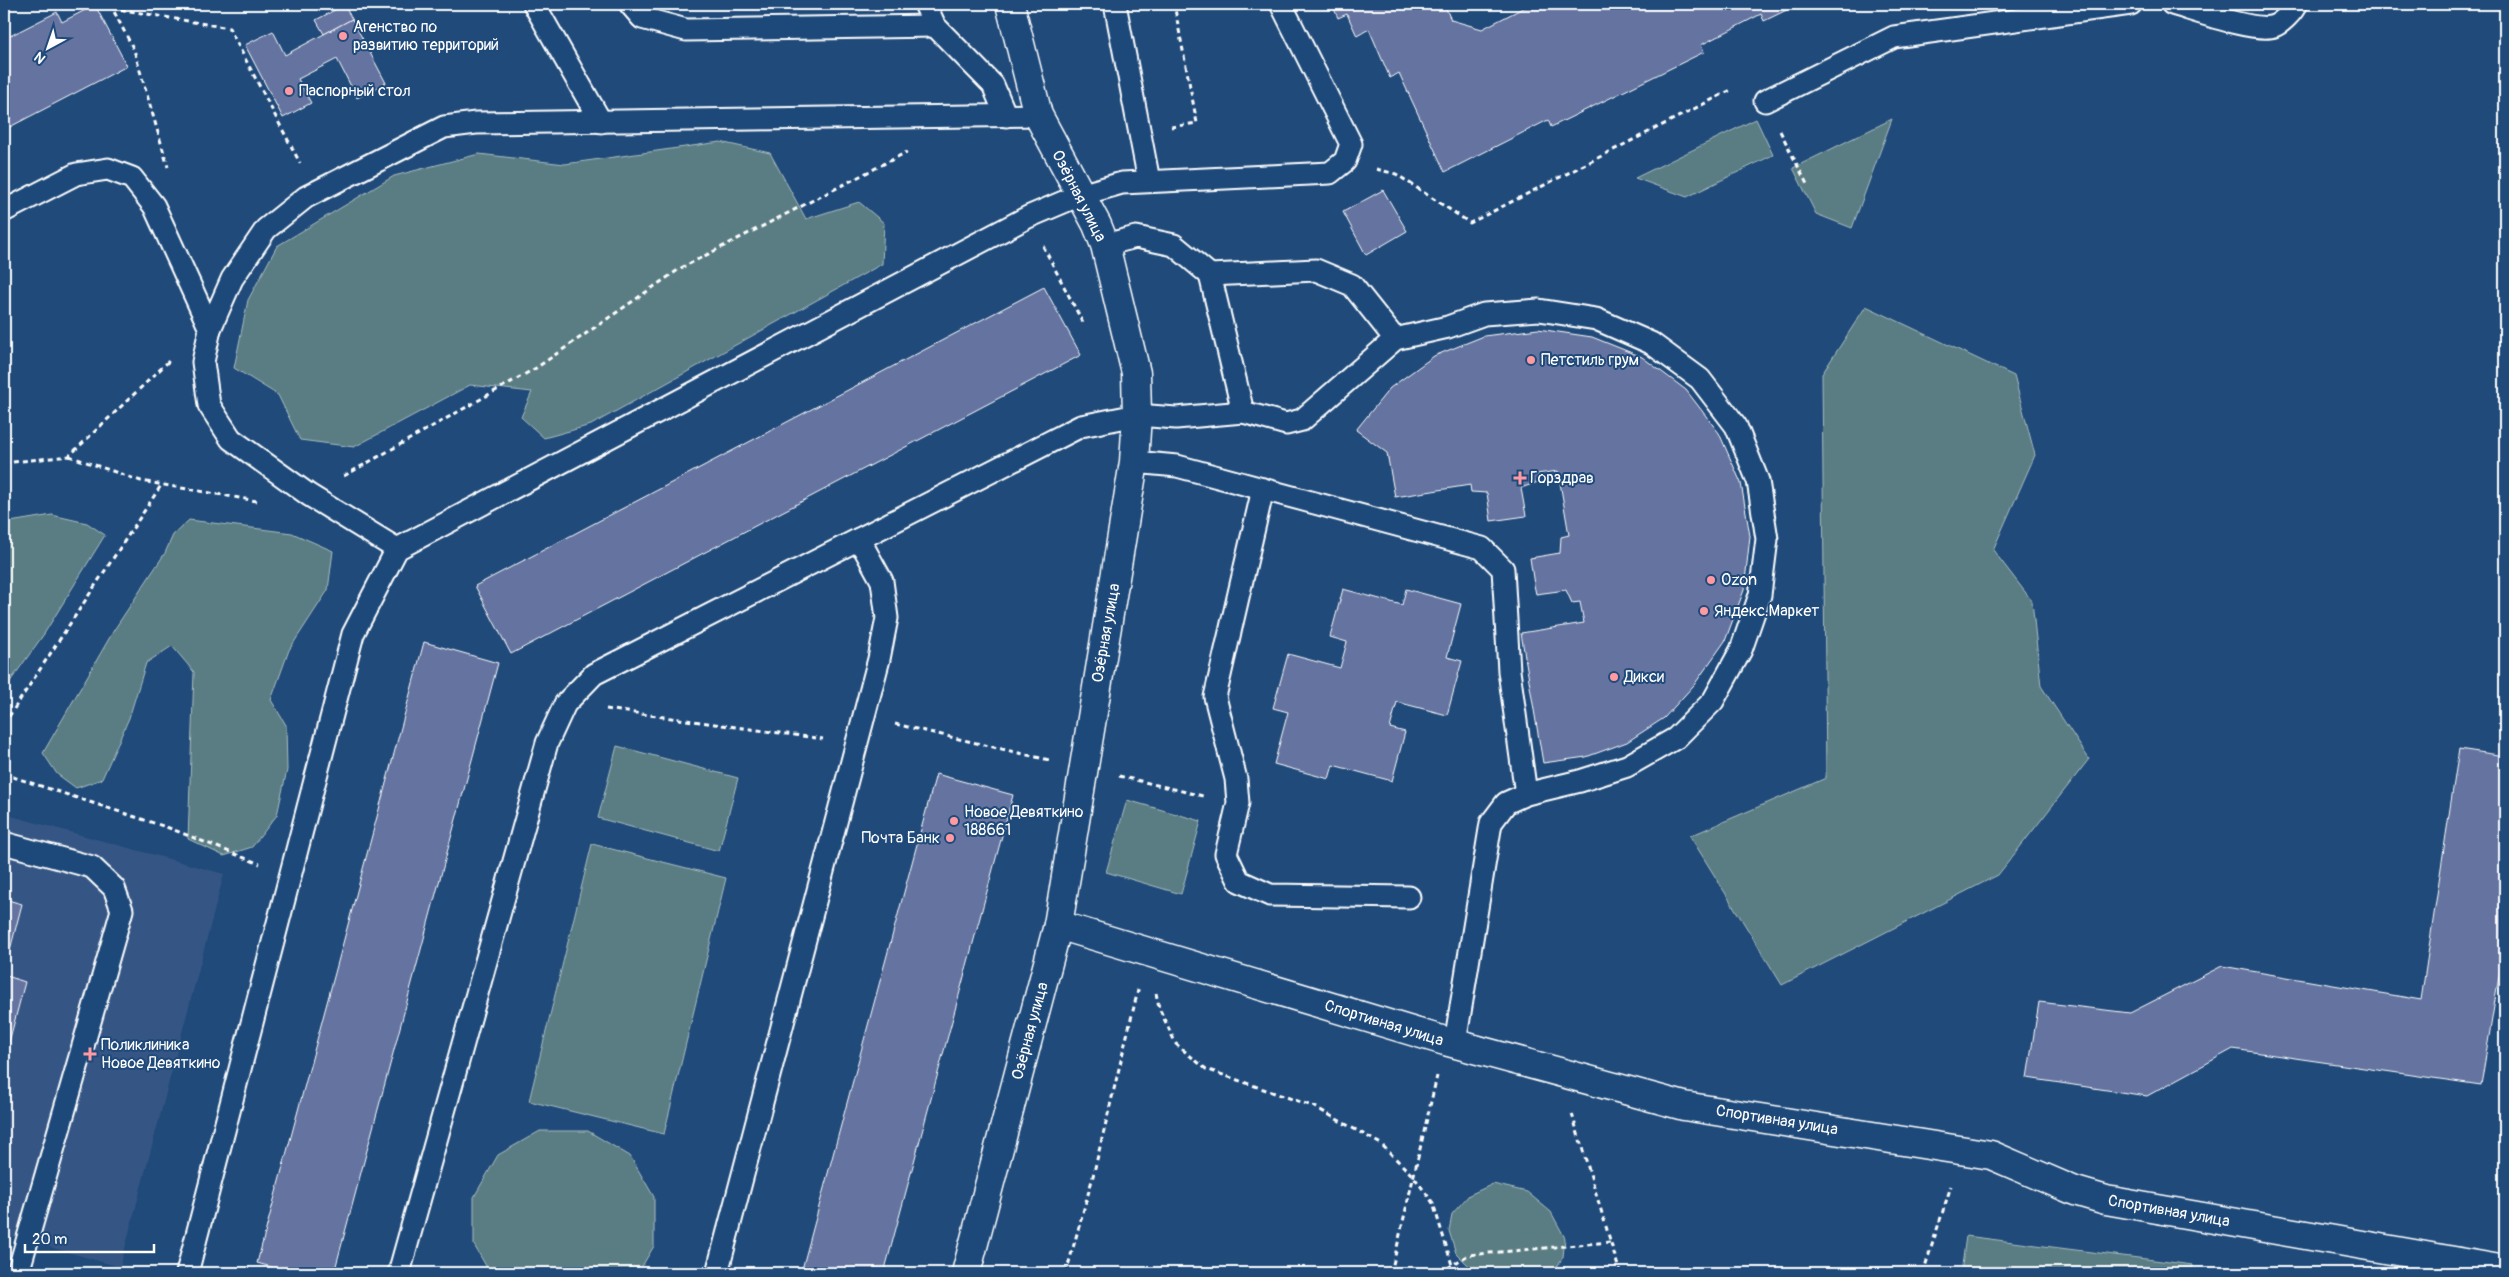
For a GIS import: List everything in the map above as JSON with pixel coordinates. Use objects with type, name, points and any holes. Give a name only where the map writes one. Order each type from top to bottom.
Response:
[{"type":"street","name":"Озёрная улица","points":[[966,1273],[1058,925],[1134,462],[1137,415],[1136,373],[1105,245],[1038,115],[1010,4]]},
{"type":"street","name":"Спортивная улица","points":[[1058,925],[1450,1042],[1684,1106],[1991,1154],[2075,1190],[2106,1200],[2505,1270]]},
{"type":"lane","points":[[534,4],[601,122]]},
{"type":"lane","points":[[630,4],[642,18],[686,30],[935,26]]},
{"type":"lane","points":[[925,4],[935,26],[993,85],[1006,116]]},
{"type":"lane","points":[[1115,4],[1149,181]]},
{"type":"lane","points":[[187,1273],[353,634],[397,549],[1028,217],[1080,195],[1122,183],[1330,173],[1345,161],[1351,144],[1282,4]]},
{"type":"lane","points":[[1765,102],[1894,37],[2131,4]]},
{"type":"lane","points":[[2172,4],[2252,27],[2274,26],[2293,10],[2296,4]]},
{"type":"lane","points":[[397,549],[309,495],[232,439],[209,405],[204,362],[210,329],[232,279],[266,229],[306,197],[444,126],[476,123],[1038,115]]},
{"type":"lane","points":[[4,211],[76,174],[108,169],[132,178],[154,206],[210,329]]},
{"type":"lane","points":[[1105,245],[1136,237],[1174,245],[1210,275],[1243,412]]},
{"type":"lane","points":[[1210,275],[1316,270],[1352,284],[1395,339]]},
{"type":"lane","points":[[399,1273],[547,743],[565,704],[594,674],[1081,426],[1137,415],[1176,418],[1243,412],[1286,424],[1302,420],[1395,339],[1448,327],[1484,314],[1539,310],[1596,319],[1651,343],[1700,379],[1736,426],[1758,481],[1766,539],[1760,595],[1741,650],[1713,701],[1676,738],[1627,766],[1580,781],[1526,794],[1506,803],[1491,823],[1450,1042]]},
{"type":"lane","points":[[1134,462],[1177,466],[1482,548],[1503,569],[1508,671],[1526,794]]},
{"type":"lane","points":[[1263,489],[1215,697],[1236,779],[1238,804],[1226,854],[1239,881],[1270,896],[1409,897]]},
{"type":"lane","points":[[717,1273],[879,659],[887,618],[882,581],[859,539]]},
{"type":"lane","points":[[4,842],[92,868],[114,888],[122,910],[19,1269]]},
{"type":"path","points":[[1174,4],[1197,122],[1164,129],[1174,180]]},
{"type":"path","points":[[111,6],[134,50],[168,170]]},
{"type":"path","points":[[111,6],[229,28],[316,192]]},
{"type":"path","points":[[1345,161],[1396,174],[1470,223],[1736,88]]},
{"type":"path","points":[[4,463],[69,456],[141,481],[285,506],[309,495],[536,368],[681,268],[915,148]]},
{"type":"path","points":[[1028,217],[1087,329]]},
{"type":"path","points":[[69,456],[187,344],[210,329]]},
{"type":"path","points":[[4,724],[162,484]]},
{"type":"path","points":[[565,704],[856,744]]},
{"type":"path","points":[[4,774],[169,828],[290,876]]},
{"type":"path","points":[[1148,952],[1159,1008],[1176,1044],[1206,1070],[1315,1107],[1382,1144],[1414,1177],[1434,1203],[1452,1265]]},
{"type":"path","points":[[1066,1273],[1092,1180],[1148,952]]},
{"type":"path","points":[[1392,1273],[1414,1177],[1450,1042]]},
{"type":"path","points":[[1560,1072],[1620,1273]]},
{"type":"path","points":[[1923,1273],[1963,1150]]},
{"type":"path","points":[[1440,1273],[1468,1255],[1610,1242]]},
{"type":"shaded area","name":"Поликлиника Новое Девяткино","points":[[4,814],[224,874],[120,1267],[4,1234]]},
{"type":"green space","points":[[1756,119],[1773,155],[1687,197],[1635,178]]},
{"type":"green space","points":[[1892,119],[1852,228],[1816,214],[1793,168]]},
{"type":"green space","points":[[720,142],[770,153],[806,219],[859,202],[884,223],[882,264],[591,425],[544,438],[521,417],[532,392],[470,385],[354,447],[300,440],[278,395],[234,368],[248,300],[277,246],[394,176],[479,154],[565,164]]},
{"type":"green space","points":[[1866,306],[2014,376],[2035,455],[1993,550],[2032,601],[2041,686],[2089,759],[1998,875],[1782,985],[1690,836],[1826,778],[1822,374]]},
{"type":"green space","points":[[52,515],[87,523],[105,535],[44,634],[4,690],[4,523]]},
{"type":"green space","points":[[189,520],[292,533],[333,551],[328,590],[289,650],[271,700],[286,725],[287,770],[277,815],[252,847],[224,856],[188,839],[194,672],[172,646],[146,663],[129,718],[102,779],[76,788],[57,774],[43,753],[114,630],[165,553],[173,535]]},
{"type":"green space","points":[[617,746],[738,778],[719,851],[598,818]]},
{"type":"green space","points":[[1127,800],[1201,821],[1181,894],[1106,872]]},
{"type":"green space","points":[[592,844],[726,878],[664,1134],[529,1101]]},
{"type":"green space","points":[[540,1131],[588,1131],[630,1156],[654,1197],[654,1246],[638,1273],[490,1273],[474,1245],[474,1197],[498,1155]]},
{"type":"green space","points":[[1493,1184],[1527,1192],[1551,1212],[1565,1238],[1563,1257],[1553,1273],[1476,1273],[1456,1253],[1449,1231],[1452,1214],[1469,1195]]},
{"type":"green space","points":[[1966,1236],[2193,1265],[2192,1273],[1961,1273]]},
{"type":"building","points":[[1332,4],[1444,4],[1451,20],[1482,29],[1531,4],[1799,4],[1764,21],[1761,14],[1701,45],[1704,52],[1551,127],[1548,120],[1445,172],[1399,73],[1390,78],[1369,29],[1357,36],[1347,14],[1338,18]]},
{"type":"building","points":[[95,5],[127,66],[4,130],[4,39],[57,12],[62,22]]},
{"type":"building","points":[[344,5],[352,19],[324,34],[316,20]]},
{"type":"building","points":[[352,19],[386,83],[357,98],[337,59],[298,79],[311,103],[283,118],[245,45],[273,31],[285,55]]},
{"type":"building","points":[[1383,190],[1407,231],[1366,255],[1343,212]]},
{"type":"building","points":[[1044,287],[1081,355],[511,654],[475,586]]},
{"type":"building","points":[[1538,329],[1592,337],[1642,357],[1686,390],[1719,433],[1741,483],[1750,536],[1744,590],[1725,641],[1694,685],[1664,718],[1627,742],[1586,757],[1543,763],[1521,633],[1584,623],[1580,602],[1572,603],[1566,590],[1536,594],[1534,585],[1530,558],[1560,553],[1561,537],[1569,535],[1558,471],[1537,474],[1538,482],[1521,488],[1526,516],[1491,521],[1487,493],[1471,492],[1470,485],[1395,497],[1387,453],[1356,430],[1390,388],[1434,356],[1484,336]]},
{"type":"building","points":[[1343,589],[1402,605],[1406,589],[1461,604],[1447,657],[1462,661],[1447,715],[1397,702],[1390,728],[1405,732],[1392,781],[1333,765],[1329,779],[1274,764],[1288,712],[1273,708],[1288,654],[1340,668],[1347,642],[1330,637]]},
{"type":"building","points":[[424,642],[498,663],[334,1273],[293,1273],[257,1263]]},
{"type":"building","points":[[2459,749],[2505,756],[2505,940],[2481,1085],[2233,1049],[2147,1096],[2027,1078],[2039,1002],[2130,1013],[2222,966],[2421,1000]]},
{"type":"building","points":[[936,774],[1013,795],[884,1273],[801,1273]]},
{"type":"building","points":[[4,899],[22,904],[4,973]]},
{"type":"building","points":[[4,975],[25,982],[4,1061]]},
{"type":"place","name":"Агенство по развитию территорий","points":[[343,36]]},
{"type":"place","name":"Паспорный стол","points":[[289,91]]},
{"type":"place","name":"Петстиль грум","points":[[1531,360]]},
{"type":"place","name":"Горздрав","points":[[1520,478]]},
{"type":"place","name":"Ozon","points":[[1711,580]]},
{"type":"place","name":"Яндекс.Маркет","points":[[1704,611]]},
{"type":"place","name":"Дикси","points":[[1614,677]]},
{"type":"place","name":"Новое Девяткино 188661","points":[[954,821]]},
{"type":"place","name":"Почта Банк","points":[[950,838]]},
{"type":"place","name":"Поликлиника Новое Девяткино","points":[[90,1054]]}]
